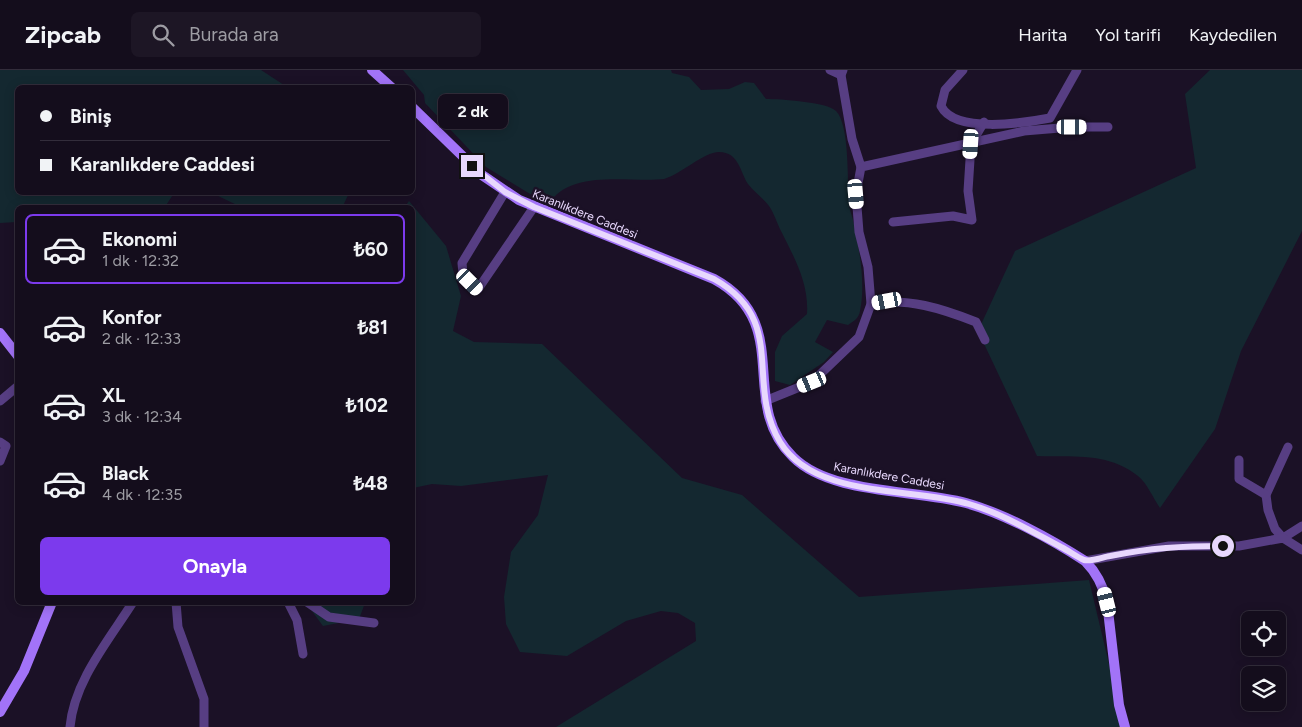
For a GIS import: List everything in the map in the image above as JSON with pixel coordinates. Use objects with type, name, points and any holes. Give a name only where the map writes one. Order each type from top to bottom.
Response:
[{"type":"main road","points":[[372,70],[389,85]]},
{"type":"main road","name":"Karanlıkdere Caddesi","points":[[415,110],[482,175],[505,192],[534,207],[714,279],[738,295],[748,307],[760,333],[765,401],[773,428],[781,443],[804,467],[823,477],[848,484],[951,500],[985,509],[1085,561],[1095,571],[1105,594],[1110,619],[1119,705],[1125,727]]},
{"type":"main road","points":[[0,333],[15,352]]},
{"type":"main road","points":[[1,707],[24,671],[51,605]]},
{"type":"street","points":[[765,401],[812,382],[859,337],[871,304],[868,267],[859,232],[856,194],[861,167],[852,139],[842,73],[830,70]]},
{"type":"street","points":[[963,70],[945,90],[941,106],[945,114],[958,120],[984,122],[998,126],[1050,118],[1077,70]]},
{"type":"street","points":[[893,222],[953,216],[972,220],[968,191],[971,144],[984,122]]},
{"type":"street","points":[[861,167],[1024,131],[1072,127],[1108,127]]},
{"type":"street","points":[[505,192],[462,263],[462,274],[478,289],[534,207]]},
{"type":"street","points":[[871,304],[887,301],[940,308],[976,322],[985,340]]},
{"type":"street","points":[[0,401],[15,388]]},
{"type":"street","points":[[0,442],[6,446],[0,461]]},
{"type":"street","points":[[1288,447],[1266,495],[1268,510],[1275,529],[1283,538],[1302,550]]},
{"type":"street","points":[[1239,460],[1239,479],[1266,495]]},
{"type":"street","points":[[1085,561],[1169,546],[1239,546],[1283,538],[1302,526]]},
{"type":"street","points":[[70,727],[71,715],[82,683],[131,605]]},
{"type":"street","points":[[176,605],[178,627],[204,699],[204,727]]},
{"type":"street","points":[[290,605],[297,620],[303,654]]},
{"type":"street","points":[[311,605],[329,617],[374,623]]},
{"type":"shaded area","points":[[0,70],[261,70],[284,85],[15,85],[15,195],[173,195],[166,205],[15,205],[15,222],[0,223]]},
{"type":"shaded area","points":[[403,70],[671,70],[672,73],[689,77],[701,90],[729,89],[745,82],[754,83],[766,99],[803,102],[831,108],[836,111],[840,118],[846,141],[849,206],[862,277],[862,300],[859,316],[848,325],[827,320],[815,342],[833,352],[824,362],[790,385],[775,381],[775,352],[782,336],[807,314],[806,292],[795,261],[772,212],[767,203],[748,184],[731,155],[719,152],[713,153],[664,179],[601,180],[570,186],[558,193],[548,205],[486,167],[425,103],[424,95]]},
{"type":"shaded area","points":[[1210,70],[1302,70],[1302,231],[1241,351],[1215,429],[1160,508],[1141,479],[1127,468],[1103,459],[1090,457],[1037,456],[978,331],[1015,251],[1196,168],[1185,94]]},
{"type":"shaded area","points":[[216,195],[348,195],[343,205],[237,205]]},
{"type":"shaded area","points":[[415,208],[446,246],[461,296],[453,331],[474,342],[542,344],[682,478],[742,495],[859,597],[1089,580],[1124,727],[556,727],[696,641],[695,623],[678,613],[661,611],[626,621],[567,656],[520,652],[506,624],[504,597],[511,552],[538,515],[548,475],[461,486],[432,484],[415,488]]},
{"type":"shaded area","points":[[307,605],[364,605],[359,619],[323,626]]},
{"type":"route","points":[[472,166],[505,192],[519,200],[714,279],[738,295],[748,307],[760,333],[765,401],[773,428],[781,443],[792,457],[804,467],[823,477],[848,484],[967,503],[1006,518],[1074,553],[1085,561],[1169,546],[1223,546]]}]
